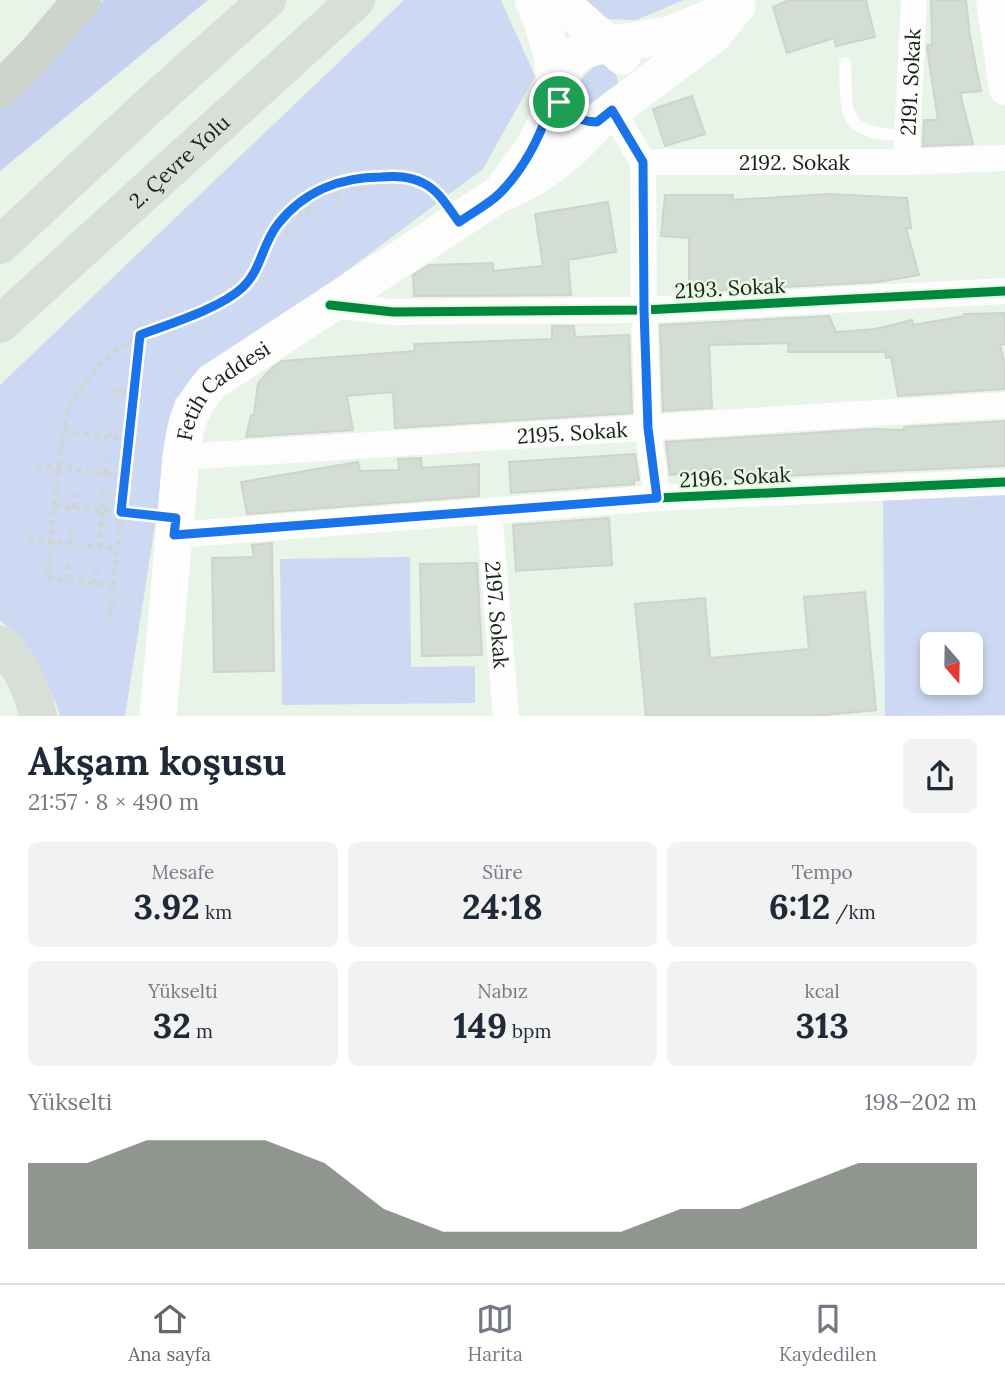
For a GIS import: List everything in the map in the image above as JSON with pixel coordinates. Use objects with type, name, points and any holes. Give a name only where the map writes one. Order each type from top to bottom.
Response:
[{"type":"highway","points":[[0,245],[267,0]]},
{"type":"highway","name":"2. Çevre Yolu","points":[[0,324],[356,0]]},
{"type":"highway","points":[[0,645],[21,669],[38,716]]},
{"type":"main road","points":[[533,0],[551,52],[555,91],[559,102],[576,119],[615,108],[634,76],[629,63],[558,0]]},
{"type":"main road","points":[[499,194],[533,149],[547,121],[561,71],[573,57],[587,48],[669,34],[704,22],[740,3]]},
{"type":"main road","points":[[499,194],[522,185],[551,166],[615,108],[712,36],[740,3]]},
{"type":"main road","points":[[0,90],[34,55],[71,7]]},
{"type":"main road","name":"Fetih Caddesi","points":[[158,716],[181,457],[186,419],[198,399],[212,382],[499,194]]},
{"type":"street","name":"2191. Sokak","points":[[907,149],[914,0]]},
{"type":"street","points":[[992,0],[1001,31],[1005,89]]},
{"type":"street","points":[[615,108],[643,162],[648,428],[657,498]]},
{"type":"street","name":"2192. Sokak","points":[[643,162],[907,149],[1005,158]]},
{"type":"street","name":"2193. Sokak","points":[[330,305],[394,312],[644,310],[1005,291]]},
{"type":"street","name":"2195. Sokak","points":[[181,457],[1005,405]]},
{"type":"street","name":"2196. Sokak","points":[[175,526],[489,512],[657,498],[1005,482]]},
{"type":"street","name":"2197. Sokak","points":[[489,512],[506,716]]},
{"type":"lane","points":[[845,63],[847,112],[858,127],[907,149]]},
{"type":"path","points":[[113,585],[47,578],[64,431],[71,403],[91,373],[140,335],[189,317],[241,290],[255,274],[265,244],[278,224],[299,202],[315,191],[342,180],[405,176],[425,183],[437,192],[459,222]]},
{"type":"path","points":[[359,178],[363,196]]},
{"type":"path","points":[[332,185],[341,205]]},
{"type":"path","points":[[299,202],[314,217]]},
{"type":"path","points":[[278,224],[294,237]]},
{"type":"path","points":[[110,615],[140,335]]},
{"type":"path","points":[[114,391],[134,394]]},
{"type":"path","points":[[110,437],[112,419]]},
{"type":"path","points":[[64,431],[129,439]]},
{"type":"path","points":[[106,473],[107,459]]},
{"type":"path","points":[[37,465],[125,476]]},
{"type":"path","points":[[74,508],[76,489]]},
{"type":"path","points":[[99,547],[104,492]]},
{"type":"path","points":[[55,506],[121,512],[175,526]]},
{"type":"path","points":[[70,544],[71,526]]},
{"type":"path","points":[[28,539],[117,549]]},
{"type":"path","points":[[67,580],[69,563]]},
{"type":"path","points":[[94,583],[96,564]]},
{"type":"shaded area","points":[[103,0],[208,0],[0,171],[0,101]]},
{"type":"shaded area","points":[[404,0],[501,0],[535,76],[483,169],[175,399],[125,716],[60,716],[37,664],[0,620],[0,385]]},
{"type":"shaded area","points":[[572,0],[684,0],[636,20],[593,19]]},
{"type":"shaded area","points":[[603,64],[615,73],[618,87],[595,110],[585,105],[580,98],[579,86],[591,69]]},
{"type":"shaded area","points":[[1005,491],[1005,715],[885,716],[883,498]]},
{"type":"shaded area","points":[[410,557],[411,667],[475,666],[475,703],[282,705],[280,559]]},
{"type":"building","points":[[789,0],[866,0],[875,37],[836,46],[834,38],[787,53],[773,7]]},
{"type":"building","points":[[931,0],[966,0],[981,91],[960,93],[973,144],[923,146],[924,120],[938,120],[927,48],[932,45]]},
{"type":"building","points":[[692,96],[705,134],[665,146],[653,109]]},
{"type":"building","points":[[829,194],[907,198],[911,228],[906,228],[919,275],[878,282],[689,292],[689,238],[661,236],[665,195],[733,195],[732,200]]},
{"type":"building","points":[[608,202],[616,252],[568,260],[571,295],[414,296],[413,275],[429,265],[493,263],[493,271],[543,266],[535,214]]},
{"type":"building","points":[[1005,313],[1005,344],[1000,345],[1005,365],[1005,389],[898,396],[891,357],[886,358],[885,352],[788,352],[789,343],[709,345],[712,408],[663,411],[660,325],[829,316],[836,332],[875,329],[912,320],[913,325],[965,316],[964,314]]},
{"type":"building","points":[[552,326],[574,326],[575,337],[629,335],[632,413],[395,428],[393,392],[347,396],[353,430],[246,437],[251,415],[254,415],[258,383],[282,361],[415,351],[414,344],[552,339]]},
{"type":"building","points":[[1005,421],[1005,466],[782,476],[782,473],[712,480],[711,469],[670,475],[666,442],[874,429],[904,430],[904,427]]},
{"type":"building","points":[[635,454],[639,480],[634,480],[634,484],[511,493],[509,462]]},
{"type":"building","points":[[421,458],[422,468],[479,464],[479,496],[247,514],[241,482],[358,462],[360,471],[399,470],[398,459]]},
{"type":"building","points":[[609,518],[612,565],[516,571],[513,525]]},
{"type":"building","points":[[272,543],[274,671],[214,672],[212,558],[254,557],[252,545]]},
{"type":"building","points":[[477,563],[482,655],[422,656],[420,564]]},
{"type":"building","points":[[865,592],[876,710],[815,716],[646,716],[635,604],[705,598],[710,658],[809,649],[804,597]]},
{"type":"cycle path","points":[[330,305],[393,312],[644,310],[1005,291]]},
{"type":"cycle path","points":[[174,535],[657,498],[1005,482]]},
{"type":"route","points":[[555,91],[559,102],[576,119],[586,122],[597,122],[612,110],[643,162],[648,428],[657,498],[174,535],[176,518],[121,512],[140,335],[189,317],[241,290],[255,274],[265,244],[278,224],[299,202],[315,191],[342,180],[405,176],[425,183],[437,192],[459,222],[499,194],[533,149],[547,121],[555,91]]}]
